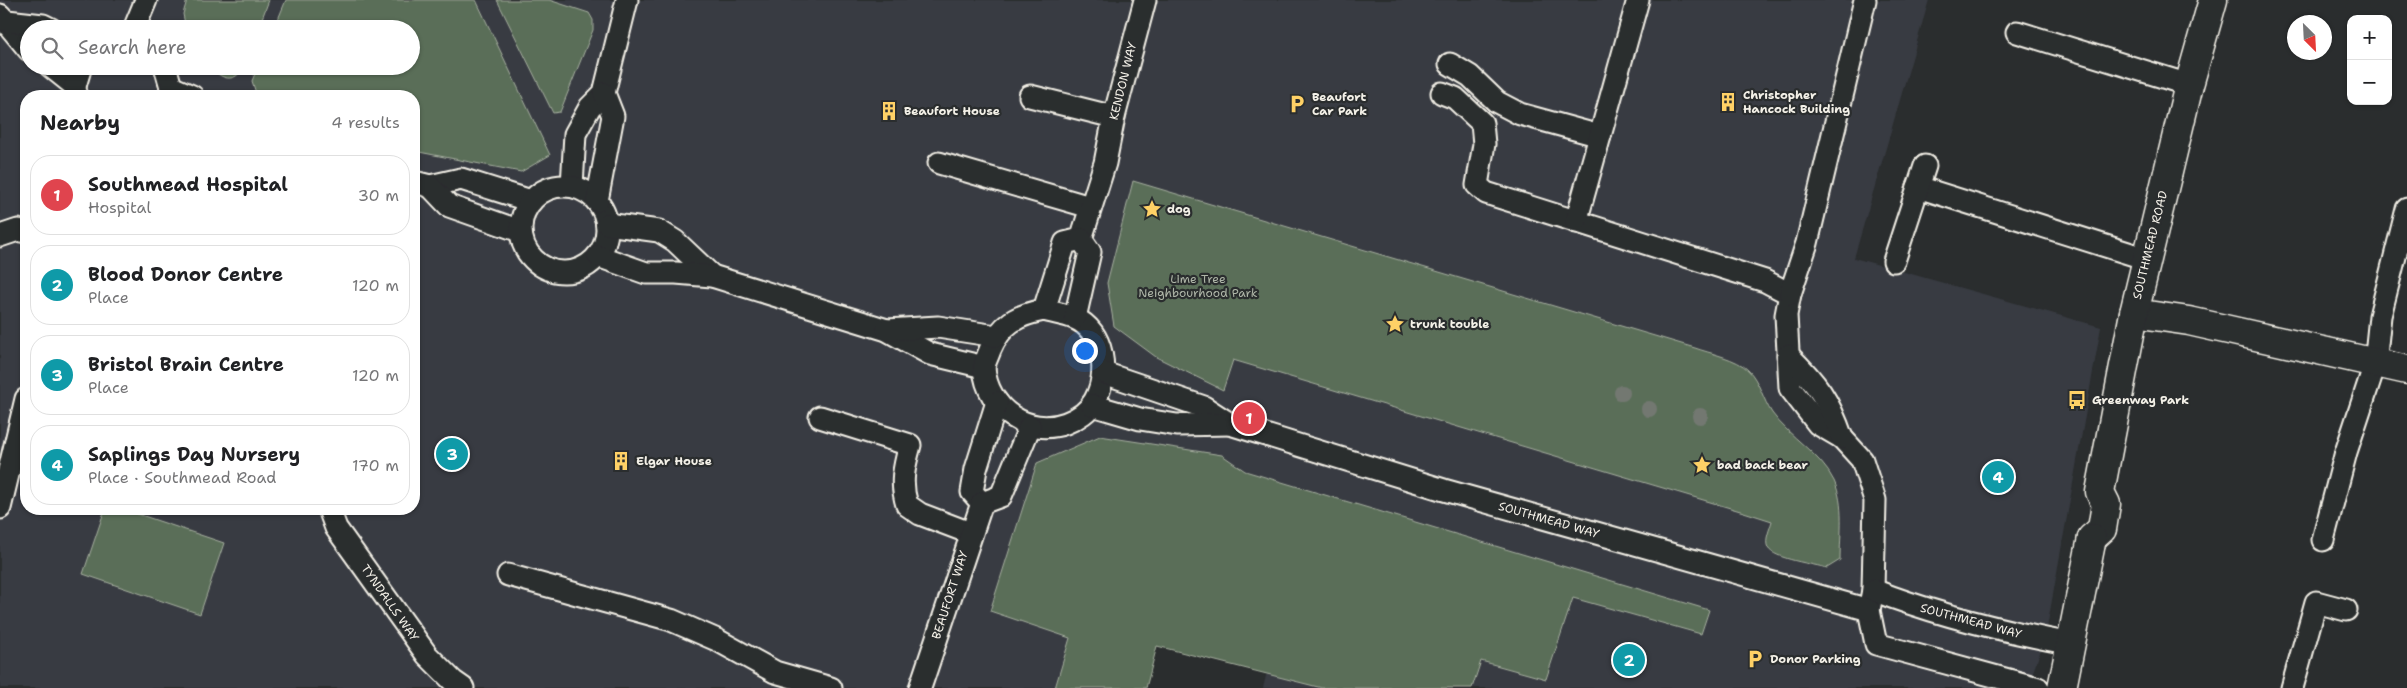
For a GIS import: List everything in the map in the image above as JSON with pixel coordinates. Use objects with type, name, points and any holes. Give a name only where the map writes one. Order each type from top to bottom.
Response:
[{"type":"main road","name":"SOUTHMEAD ROAD","points":[[2062,688],[2092,538],[2083,528],[2088,500],[2100,492],[2134,314],[2189,86],[2213,0]]},
{"type":"main road","points":[[2134,314],[2189,321],[2407,370]]},
{"type":"lane","points":[[138,20],[146,0]]},
{"type":"lane","points":[[572,186],[575,134],[590,107],[604,93],[626,0]]},
{"type":"lane","name":"KENDON WAY","points":[[1090,207],[1104,162],[1144,0]]},
{"type":"lane","points":[[1576,222],[1638,0]]},
{"type":"lane","points":[[1865,0],[1807,243],[1790,294],[1786,315],[1788,355],[1807,374],[1831,406],[1842,438],[1862,460],[1875,500],[1871,600],[1876,644],[2038,688]]},
{"type":"lane","points":[[3,18],[20,21]]},
{"type":"lane","points":[[3,18],[20,39]]},
{"type":"lane","points":[[2017,32],[2189,86]]},
{"type":"lane","points":[[1450,64],[1470,76],[1497,102],[1520,114],[1600,136]]},
{"type":"lane","points":[[64,75],[77,83]]},
{"type":"lane","points":[[167,75],[171,90]]},
{"type":"lane","points":[[597,201],[613,116],[604,93]]},
{"type":"lane","points":[[1442,93],[1455,98],[1482,123],[1484,144],[1477,185],[1486,193],[1765,281],[1790,294]]},
{"type":"lane","points":[[1030,96],[1114,116]]},
{"type":"lane","points":[[939,163],[1090,207],[1081,240]]},
{"type":"lane","points":[[1894,261],[1925,166]]},
{"type":"lane","points":[[422,184],[460,179],[531,201]]},
{"type":"lane","points":[[422,184],[448,206],[520,231]]},
{"type":"lane","points":[[556,186],[572,186],[586,191],[597,201],[607,224],[606,241],[598,256],[584,267],[568,272],[550,270],[535,262],[525,248],[520,231],[523,215],[531,201],[542,191],[556,186]]},
{"type":"lane","points":[[1918,187],[2147,259]]},
{"type":"lane","points":[[2323,540],[2346,452],[2375,364],[2380,316],[2407,209]]},
{"type":"lane","points":[[607,224],[659,231],[676,241],[712,276]]},
{"type":"lane","points":[[0,236],[20,230]]},
{"type":"lane","points":[[1044,310],[1065,243],[1081,240]]},
{"type":"lane","points":[[1075,318],[1090,252],[1081,240]]},
{"type":"lane","points":[[598,256],[646,273],[712,276],[887,330],[930,354],[984,367]]},
{"type":"lane","points":[[1044,310],[1075,318],[1092,332],[1102,352],[1104,373],[1101,390],[1092,405],[1075,420],[1053,428],[1030,426],[1011,417],[997,402],[990,390],[984,367],[996,336],[1009,323],[1026,313],[1044,310]]},
{"type":"lane","points":[[887,330],[938,326],[996,336]]},
{"type":"lane","name":"SOUTHMEAD WAY","points":[[1104,373],[1204,406],[1230,424],[1454,492],[1871,600],[1914,606],[2034,638],[2071,644]]},
{"type":"lane","points":[[997,402],[976,469],[972,492],[982,503],[1001,496],[1030,426]]},
{"type":"lane","name":"SOUTHMEAD WAY","points":[[1092,405],[1140,419],[1177,425],[1230,424]]},
{"type":"lane","points":[[820,417],[910,445],[905,463],[902,490],[907,505],[920,514],[970,533]]},
{"type":"lane","points":[[0,508],[20,424]]},
{"type":"lane","name":"BEAUFORT WAY","points":[[920,688],[970,533],[982,503]]},
{"type":"lane","name":"TYNDALLS WAY","points":[[331,515],[336,528],[427,655],[453,681],[463,688]]},
{"type":"lane","points":[[508,575],[671,620],[717,640],[775,672],[831,688]]},
{"type":"lane","points":[[2292,688],[2316,602],[2346,610]]},
{"type":"shaded area","points":[[0,0],[1929,0],[1854,258],[2101,327],[2045,639],[2027,688],[1263,688],[1267,672],[1157,646],[1146,688],[0,688]]},
{"type":"green space","points":[[187,0],[269,0],[261,20],[184,20],[183,14]]},
{"type":"green space","points":[[286,0],[476,0],[550,155],[521,172],[420,152],[420,90],[255,90],[252,81],[254,75],[420,75],[420,20],[278,20]]},
{"type":"green space","points":[[497,0],[549,0],[589,13],[593,20],[593,30],[560,112],[553,113]]},
{"type":"green space","points":[[220,75],[237,75],[232,78]]},
{"type":"green space","name":"Lime Tree Neighbourhood Park","points":[[1133,181],[1695,348],[1743,366],[1752,374],[1769,408],[1779,422],[1821,462],[1834,481],[1841,510],[1840,560],[1827,568],[1786,558],[1772,552],[1768,548],[1767,542],[1772,521],[1233,360],[1223,390],[1156,357],[1114,326],[1107,283]]},
{"type":"green space","points":[[1100,436],[1222,455],[1245,471],[1709,610],[1701,634],[1573,598],[1546,679],[1481,661],[1472,688],[1322,688],[1157,646],[1146,688],[1055,688],[1070,638],[990,611],[1037,463]]},
{"type":"green space","points":[[103,515],[141,515],[224,543],[200,614],[83,574]]},
{"type":"place","name":"Christopher Hancock Building","points":[[1728,102]]},
{"type":"place","name":"Beaufort Car Park","points":[[1297,104]]},
{"type":"place","name":"Beaufort House","points":[[889,111]]},
{"type":"place","name":"dog","points":[[1152,209]]},
{"type":"place","name":"trunk touble","points":[[1395,324]]},
{"type":"place","name":"Greenway Park","points":[[2077,400]]},
{"type":"place","name":"Southmead Hospital","points":[[1249,418]]},
{"type":"place","name":"Bristol Brain Centre","points":[[452,454]]},
{"type":"place","name":"Elgar House","points":[[621,461]]},
{"type":"place","name":"bad back bear","points":[[1702,465]]},
{"type":"place","name":"Saplings Day Nursery","points":[[1998,477]]},
{"type":"place","name":"Donor Parking","points":[[1755,659]]},
{"type":"place","name":"Blood Donor Centre","points":[[1629,660]]}]
